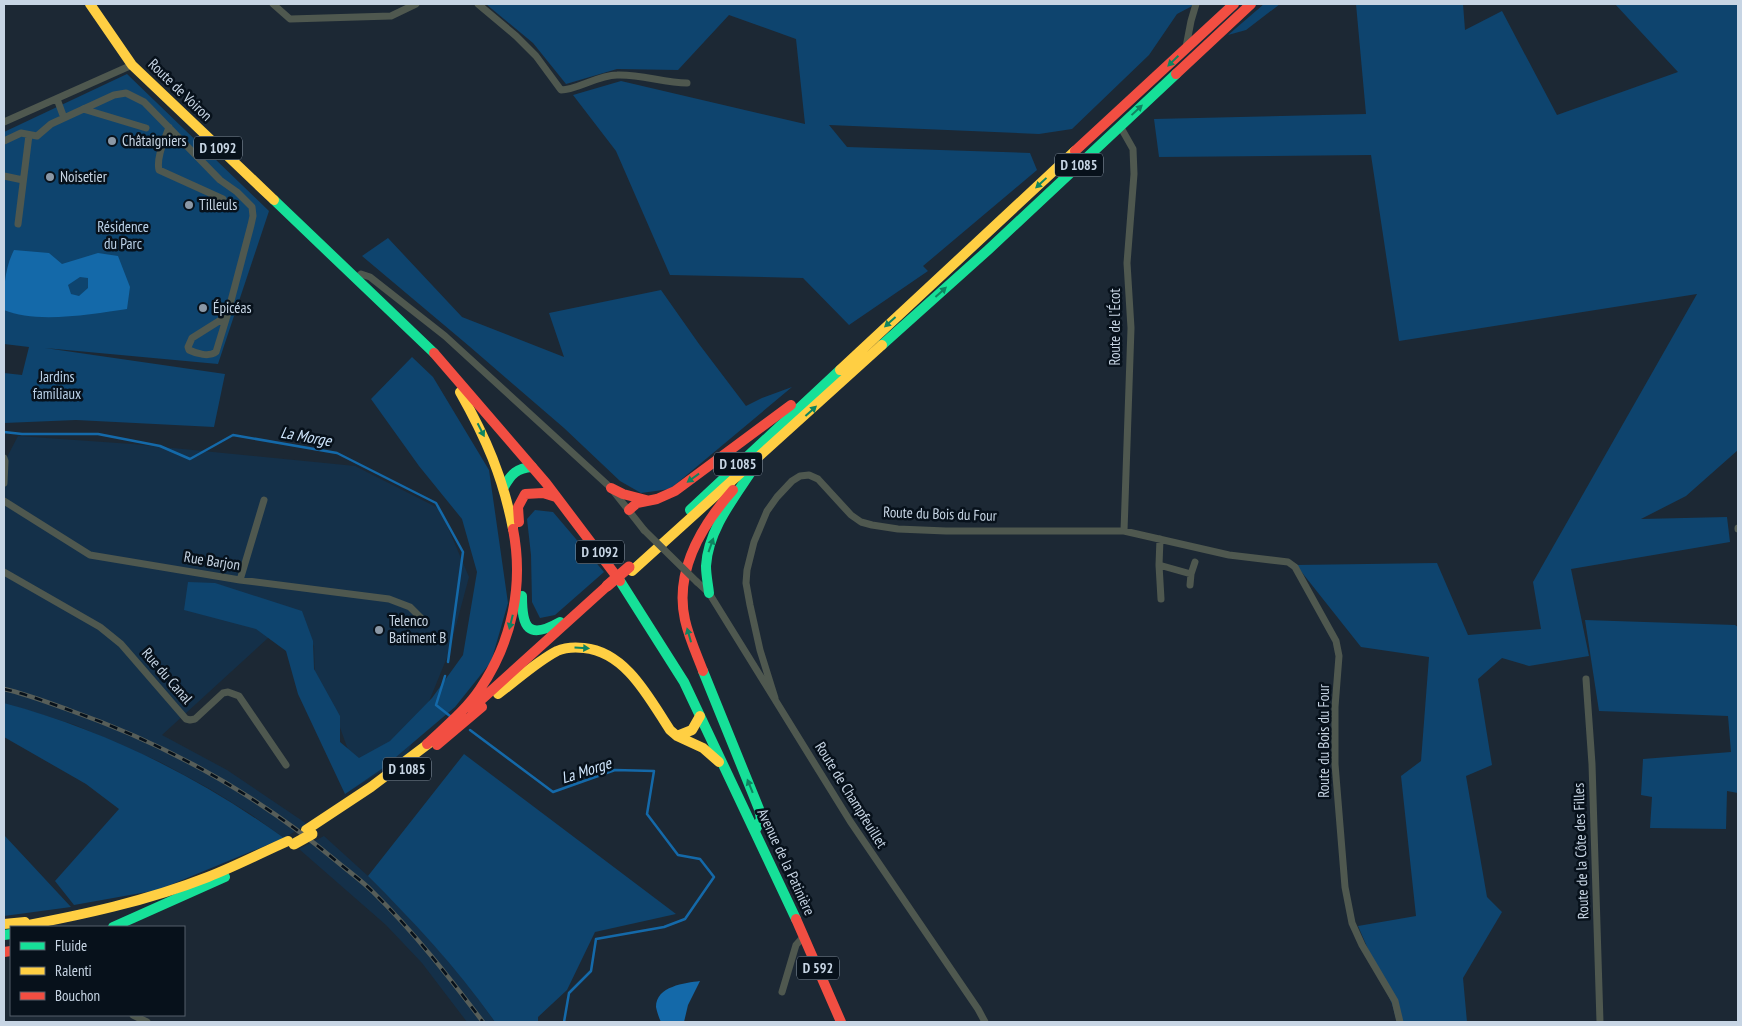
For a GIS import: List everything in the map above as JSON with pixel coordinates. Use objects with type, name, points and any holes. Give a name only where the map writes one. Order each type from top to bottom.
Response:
[{"type":"main road","name":"Route de Voiron","points":[[90,4],[132,65],[356,278]]},
{"type":"main road","name":"D 1085","points":[[630,569],[848,361],[1234,4]]},
{"type":"main road","name":"D 1085","points":[[309,832],[359,797],[492,691],[775,444],[988,250],[1251,4]]},
{"type":"main road","name":"D 1092","points":[[356,278],[439,358],[532,467],[624,585]]},
{"type":"main road","points":[[427,744],[464,709],[481,689],[494,668],[505,644],[515,606],[517,574],[510,507],[489,445],[466,400],[439,358]]},
{"type":"main road","points":[[629,510],[637,503],[657,499],[676,491],[848,361]]},
{"type":"main road","points":[[754,831],[761,819],[760,809],[691,641],[684,616],[682,596],[688,562],[694,545],[708,521],[723,500],[775,444]]},
{"type":"main road","points":[[504,488],[513,472],[520,468],[532,467]]},
{"type":"main road","points":[[709,593],[706,566],[711,543],[730,506],[754,467]]},
{"type":"main road","points":[[611,488],[632,497],[650,500]]},
{"type":"main road","points":[[556,497],[543,493],[525,494],[519,501],[517,509],[522,546],[522,608],[527,627],[538,632],[546,630],[609,588]]},
{"type":"main road","name":"D 592","points":[[624,585],[684,682],[700,716]]},
{"type":"main road","name":"D 1085","points":[[57,926],[123,911],[235,873],[291,843],[387,785],[496,695],[609,588]]},
{"type":"main road","points":[[496,695],[555,652],[569,647],[585,646],[607,654],[628,670],[670,730],[677,736],[704,748],[726,770]]},
{"type":"main road","points":[[677,736],[687,734],[695,728],[700,716]]},
{"type":"main road","name":"Avenue de la Patinière","points":[[700,716],[804,936],[841,1022]]},
{"type":"main road","name":"D 1085","points":[[23,926],[82,916],[178,888],[291,843]]},
{"type":"main road","points":[[114,926],[235,873]]},
{"type":"main road","points":[[4,924],[82,916]]},
{"type":"street","points":[[273,4],[290,19],[392,16],[416,4]]},
{"type":"street","points":[[478,4],[516,36],[536,56],[561,90],[567,90],[593,79],[617,74],[687,84]]},
{"type":"street","points":[[1186,48],[1190,21],[1196,4]]},
{"type":"street","points":[[4,122],[132,65]]},
{"type":"street","points":[[4,141],[21,133],[37,136],[51,124],[114,94],[126,93],[144,102],[220,180],[237,192],[252,207],[251,225],[227,316],[216,352],[212,354],[195,353],[189,350],[188,347],[192,338],[227,316]]},
{"type":"street","points":[[57,99],[64,118]]},
{"type":"street","points":[[83,109],[146,128]]},
{"type":"street","name":"Route de l'Écot","points":[[1120,126],[1133,149],[1134,174],[1127,263],[1131,328],[1124,531]]},
{"type":"street","points":[[169,127],[159,159],[159,170],[223,199]]},
{"type":"street","points":[[18,224],[29,135]]},
{"type":"street","points":[[4,176],[24,180]]},
{"type":"street","name":"Route de Champfeuillet","points":[[356,278],[361,274],[370,277],[437,330],[611,488],[644,530],[709,593],[850,821],[978,1009],[984,1022]]},
{"type":"street","points":[[4,458],[4,483]]},
{"type":"street","name":"Route du Bois du Four","points":[[775,698],[760,650],[746,582],[746,570],[754,542],[767,512],[777,496],[800,476],[809,475],[818,479],[851,515],[861,522],[880,527],[898,530],[946,531],[1124,531],[1229,555],[1288,562],[1295,567],[1336,642],[1339,656],[1334,707],[1335,764],[1345,887],[1352,923],[1362,945],[1395,1001],[1400,1022]]},
{"type":"street","name":"Rue Barjon","points":[[4,500],[90,555],[240,580],[389,599],[410,606],[424,621]]},
{"type":"street","points":[[240,580],[264,500]]},
{"type":"street","points":[[1160,539],[1161,599]]},
{"type":"street","points":[[1190,585],[1195,562]]},
{"type":"street","points":[[1159,566],[1191,574]]},
{"type":"street","name":"Rue du Canal","points":[[4,572],[100,627],[121,644],[186,718],[190,720],[195,719],[223,693],[228,692],[239,696],[286,765]]},
{"type":"street","name":"Route de la Côte des Filles","points":[[1586,679],[1592,764],[1600,1022]]},
{"type":"street","points":[[782,992],[796,945],[804,936]]},
{"type":"street","points":[[135,1016],[147,1022]]},
{"type":"shaded area","points":[[14,250],[49,253],[62,264],[98,253],[118,256],[130,287],[127,309],[65,317],[32,316],[4,310],[5,279]],"holes":[[[80,277],[88,278],[88,288],[79,296],[71,294],[68,285]]]},
{"type":"shaded area","points":[[18,436],[132,444],[355,466],[440,509],[469,577],[448,655],[407,755],[345,794],[355,769],[338,722],[315,681],[314,646],[302,626],[291,617],[162,735],[227,770],[307,824],[284,838],[252,815],[210,789],[160,762],[75,725],[4,703],[5,461]]},
{"type":"shaded area","points":[[324,836],[368,876],[434,944],[495,1022],[467,1022],[422,963],[386,925],[299,849]]},
{"type":"shaded area","points":[[700,981],[688,1005],[684,1022],[661,1022],[656,1007],[657,1000],[661,994],[672,987]]},
{"type":"green space","points":[[486,4],[1196,4],[1177,14],[1149,55],[1072,129],[1039,134],[829,125],[847,147],[1030,153],[1037,170],[923,266],[928,271],[849,325],[803,278],[670,275],[616,151],[573,95],[621,81],[805,124],[796,39],[729,15],[678,70],[617,69],[566,84],[533,43]]},
{"type":"green space","points":[[1264,4],[1280,4],[1246,30],[1228,35]]},
{"type":"green space","points":[[1356,4],[1463,4],[1465,30],[1502,11],[1557,115],[1678,72],[1615,4],[1738,4],[1738,450],[1686,496],[1641,519],[1727,517],[1730,542],[1571,569],[1589,656],[1529,666],[1502,658],[1478,679],[1492,765],[1466,776],[1487,897],[1502,912],[1463,978],[1467,1022],[1397,1022],[1392,1004],[1358,926],[1416,916],[1401,776],[1421,761],[1429,657],[1361,647],[1296,565],[1437,563],[1468,635],[1541,629],[1533,582],[1697,294],[1399,341],[1371,155],[1159,157],[1154,119],[1366,114]]},
{"type":"green space","name":"Résidence du Parc","points":[[127,74],[269,211],[218,364],[45,348],[225,374],[214,427],[76,420],[4,423],[4,373],[22,375],[29,347],[4,344],[4,132]]},
{"type":"green space","points":[[388,238],[462,317],[564,357],[549,313],[661,290],[746,406],[792,387],[670,489],[641,493],[620,481],[564,428],[362,256]]},
{"type":"green space","points":[[412,357],[433,377],[489,470],[508,603],[491,662],[455,707],[383,768],[345,794],[298,694],[286,651],[256,629],[184,610],[188,582],[215,583],[302,611],[313,641],[314,669],[340,716],[340,742],[359,758],[390,741],[432,698],[463,655],[477,572],[462,519],[419,466],[371,399]]},
{"type":"green space","points":[[535,510],[553,512],[604,572],[555,615],[540,618],[532,602],[531,555],[527,519]]},
{"type":"green space","points":[[1585,620],[1735,625],[1738,627],[1738,793],[1727,791],[1726,829],[1650,828],[1652,797],[1641,795],[1643,759],[1731,752],[1728,716],[1599,711]]},
{"type":"green space","points":[[4,703],[42,714],[115,741],[219,795],[284,838],[158,890],[74,905],[55,881],[119,809],[86,784],[4,737]]},
{"type":"green space","points":[[464,754],[676,914],[595,932],[567,990],[538,1017],[538,1022],[495,1022],[435,946],[368,876]]},
{"type":"green space","points":[[4,835],[71,907],[4,916]]},
{"type":"waterway","name":"La Morge","points":[[4,432],[22,434],[98,434],[160,446],[190,459],[233,435],[337,453],[436,503],[463,552],[448,662]]},
{"type":"waterway","name":"La Morge","points":[[445,676],[436,705],[450,716]]},
{"type":"waterway","name":"La Morge","points":[[470,730],[553,792],[615,770],[654,771],[647,814],[678,855],[700,859],[714,877],[685,919],[664,927],[596,939],[591,971],[569,993],[564,1022]]},
{"type":"railway","points":[[4,689],[53,704],[105,724],[175,755],[242,792],[274,814],[305,836],[373,892],[417,939],[483,1022]]},
{"type":"traffic: fast","points":[[882,345],[988,250],[1176,74]]},
{"type":"traffic: fast","points":[[274,200],[434,353]]},
{"type":"traffic: fast","points":[[690,510],[840,370]]},
{"type":"traffic: fast","points":[[504,487],[515,472],[532,467]]},
{"type":"traffic: fast","points":[[709,593],[706,566],[712,540],[723,515],[753,469]]},
{"type":"traffic: fast","points":[[620,581],[684,682],[796,919]]},
{"type":"traffic: fast","points":[[522,596],[523,616],[529,628],[541,630],[560,622]]},
{"type":"traffic: fast","points":[[703,671],[759,809],[761,819],[755,831]]},
{"type":"traffic: fast","points":[[115,926],[225,877]]},
{"type":"traffic: fast","points":[[4,935],[10,934]]},
{"type":"traffic: slow","points":[[90,4],[132,65],[274,200]]},
{"type":"traffic: slow","points":[[840,370],[1075,151]]},
{"type":"traffic: slow","points":[[632,571],[882,345]]},
{"type":"traffic: slow","points":[[460,392],[478,426],[499,475],[513,529]]},
{"type":"traffic: slow","points":[[498,694],[557,651],[574,647],[599,651],[612,658],[635,678],[670,730],[677,736],[703,748],[719,762]]},
{"type":"traffic: slow","points":[[677,736],[692,730],[700,716]]},
{"type":"traffic: slow","points":[[306,830],[371,787],[432,741]]},
{"type":"traffic: slow","points":[[294,844],[312,834]]},
{"type":"traffic: slow","points":[[22,926],[90,912],[185,886],[288,841]]},
{"type":"traffic: slow","points":[[4,924],[25,922]]},
{"type":"traffic: jam","points":[[1075,151],[1234,4]]},
{"type":"traffic: jam","points":[[1176,74],[1251,4]]},
{"type":"traffic: jam","points":[[434,353],[546,483],[620,581]]},
{"type":"traffic: jam","points":[[629,510],[637,503],[657,499],[675,491],[791,405]]},
{"type":"traffic: jam","points":[[611,488],[623,494],[646,500]]},
{"type":"traffic: jam","points":[[703,671],[685,620],[684,584],[687,567],[701,534],[733,490]]},
{"type":"traffic: jam","points":[[519,522],[518,507],[525,494],[543,493],[556,497]]},
{"type":"traffic: jam","points":[[427,744],[474,697],[491,671],[500,652],[513,612],[516,592],[517,571],[513,529]]},
{"type":"traffic: jam","points":[[607,586],[629,567]]},
{"type":"traffic: jam","points":[[471,709],[607,586]]},
{"type":"traffic: jam","points":[[437,745],[482,707]]},
{"type":"traffic: jam","points":[[796,919],[841,1022]]},
{"type":"traffic: jam","points":[[4,952],[10,951]]},
{"type":"place","name":"Châtaigniers","points":[[112,141]]},
{"type":"place","name":"Noisetier","points":[[50,177]]},
{"type":"place","name":"Tilleuls","points":[[189,205]]},
{"type":"place","name":"Épicéas","points":[[203,308]]},
{"type":"place","name":"Telenco Batiment B","points":[[379,630]]},
{"type":"park label","name":"Jardins familiaux","points":[[57,386]]}]
